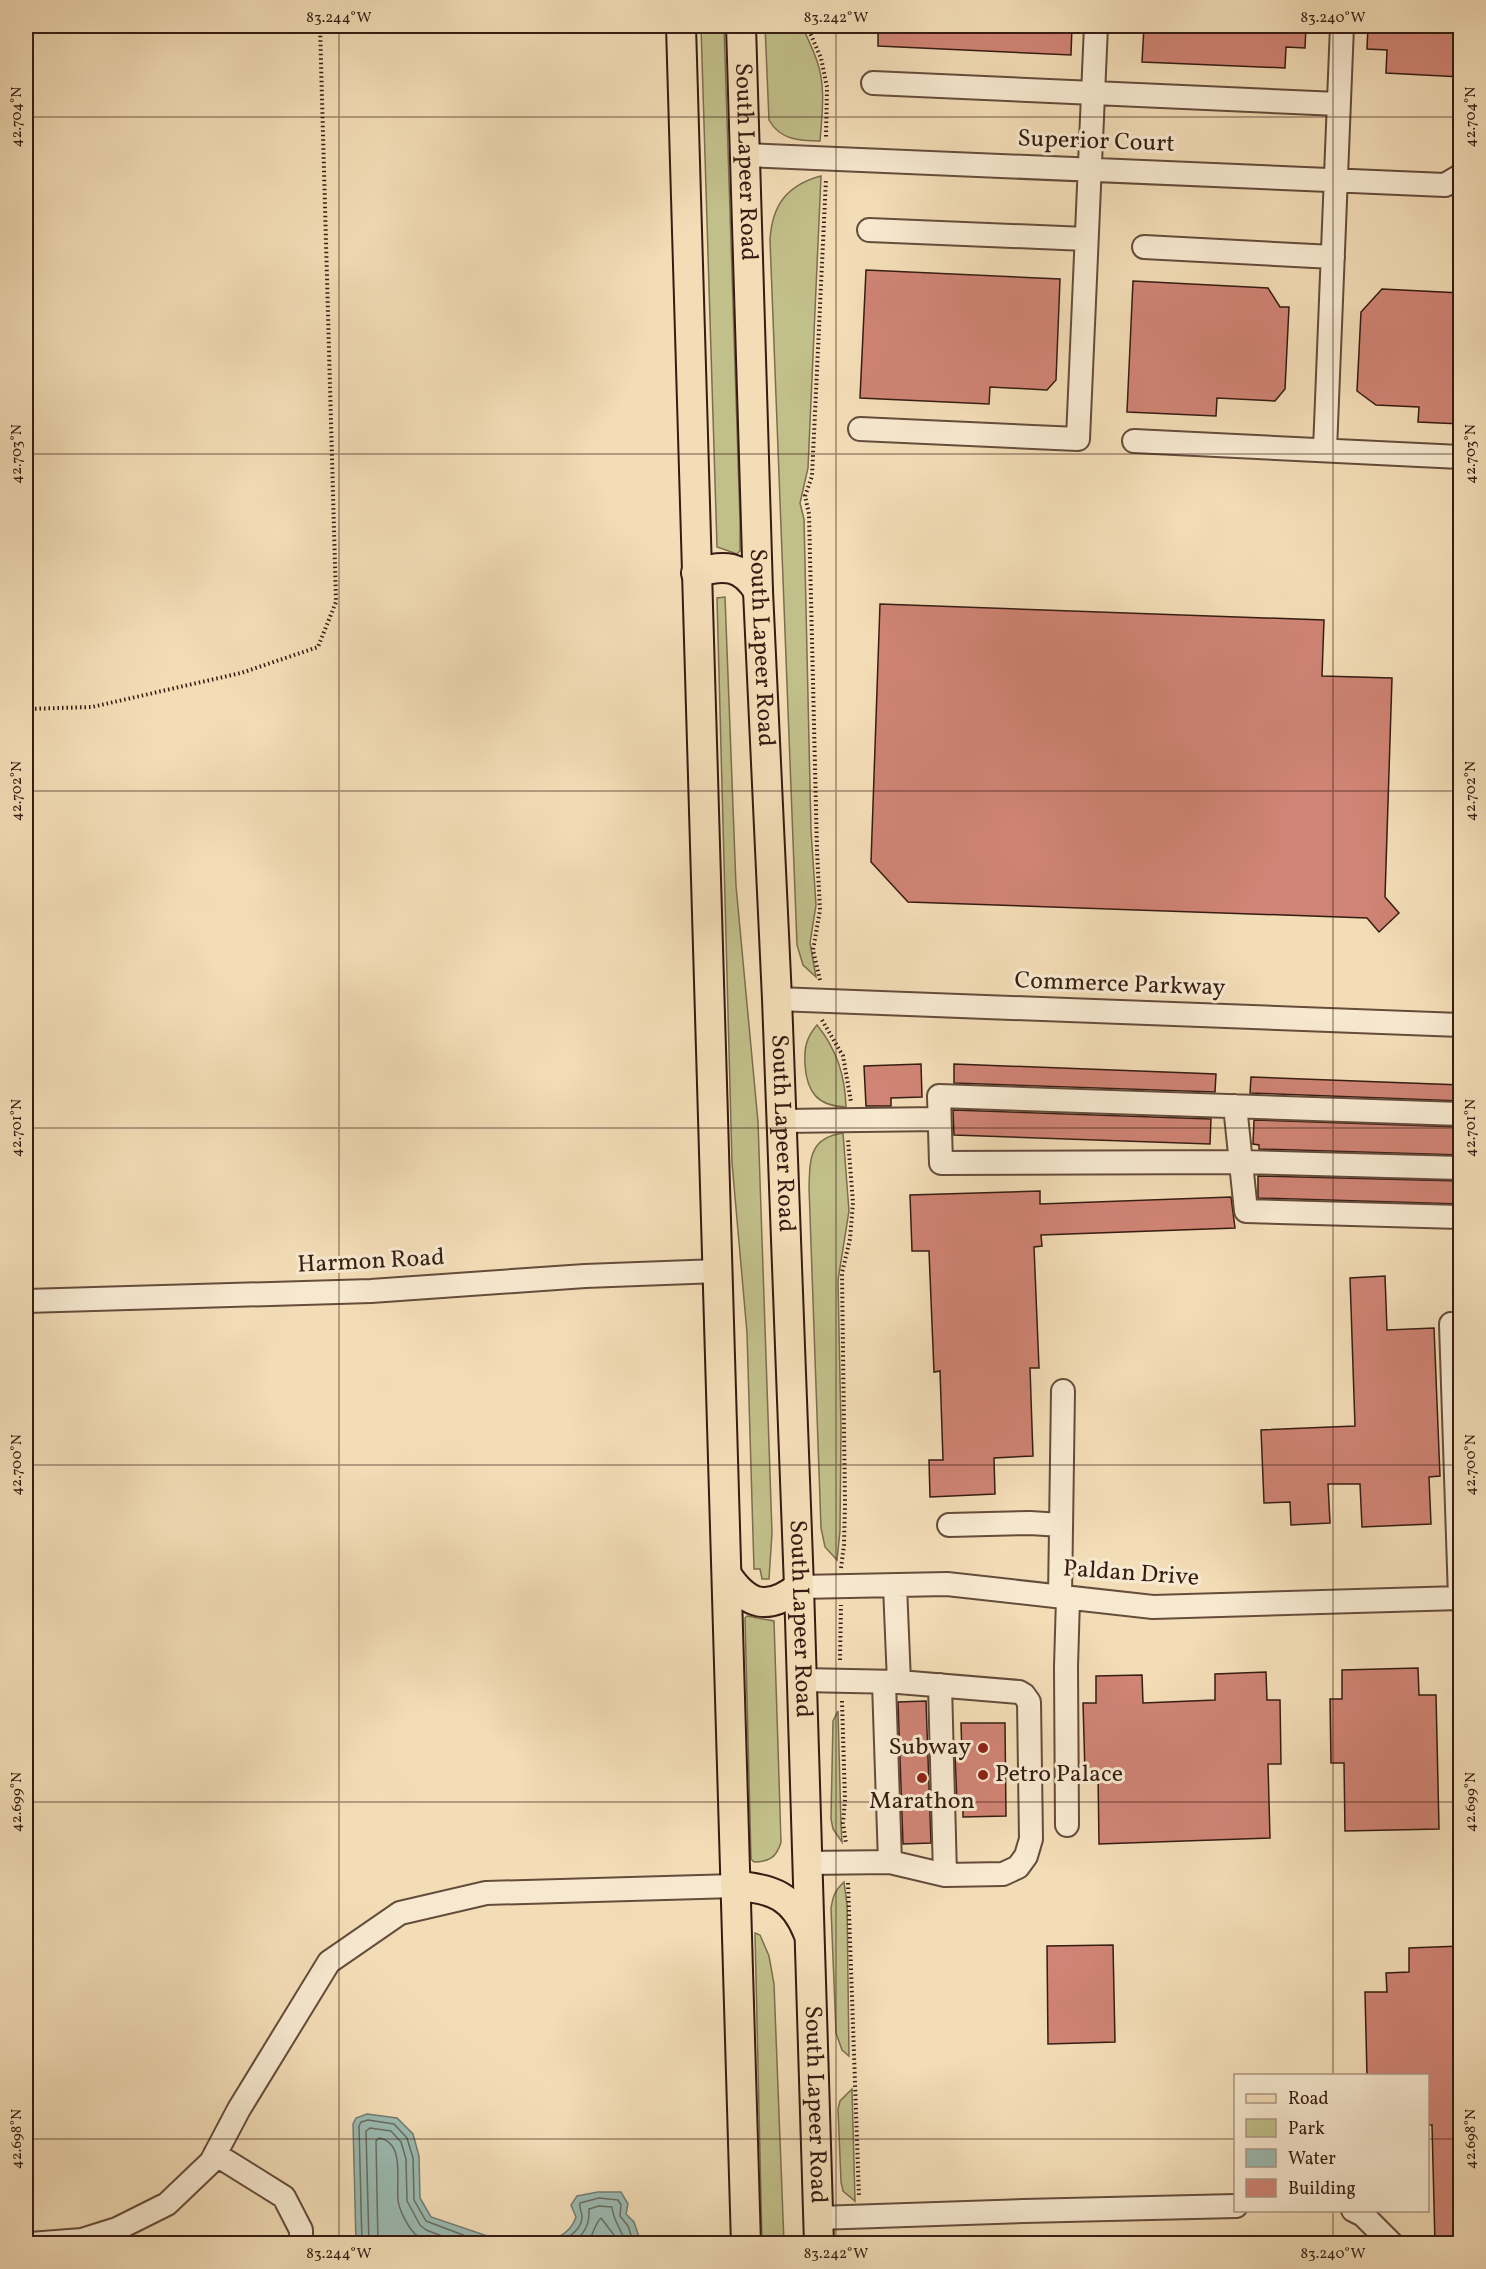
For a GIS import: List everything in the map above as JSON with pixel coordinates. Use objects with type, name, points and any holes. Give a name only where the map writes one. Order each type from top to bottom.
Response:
[{"type":"main road","points":[[681,26],[746,2244]]},
{"type":"main road","name":"South Lapeer Road","points":[[741,26],[758,591],[777,999],[799,1587],[818,2231]]},
{"type":"main road","points":[[696,573],[709,569],[731,568],[742,572],[758,591]]},
{"type":"main road","points":[[727,1575],[737,1590],[747,1598],[761,1602],[775,1602],[799,1587]]},
{"type":"main road","points":[[735,1886],[756,1887],[775,1893],[791,1903],[801,1916],[809,1935]]},
{"type":"street","points":[[860,429],[1078,439],[1096,26]]},
{"type":"street","points":[[1325,450],[1342,26]]},
{"type":"street","points":[[873,84],[1338,104]]},
{"type":"street","name":"Superior Court","points":[[745,155],[1336,179],[1453,180]]},
{"type":"street","points":[[869,230],[1086,239]]},
{"type":"street","points":[[1144,247],[1333,257]]},
{"type":"street","points":[[1134,441],[1461,457]]},
{"type":"street","name":"Commerce Parkway","points":[[777,999],[1461,1025]]},
{"type":"street","points":[[1461,1114],[939,1096],[941,1162],[1242,1162],[1461,1168]]},
{"type":"street","points":[[1235,1106],[1246,1211],[1461,1216]]},
{"type":"street","points":[[782,1121],[939,1119]]},
{"type":"street","name":"Harmon Road","points":[[26,1301],[371,1291],[585,1276],[718,1271]]},
{"type":"street","points":[[1451,1324],[1460,1598]]},
{"type":"street","points":[[1063,1391],[1061,1525],[1066,1666],[1067,1825]]},
{"type":"street","points":[[949,1525],[1030,1523],[1061,1525]]},
{"type":"street","name":"Paldan Drive","points":[[799,1587],[947,1584],[1153,1606],[1460,1598]]},
{"type":"street","points":[[890,1862],[892,1683],[896,1586]]},
{"type":"street","points":[[802,1680],[940,1685],[1019,1692],[1029,1702],[1031,1839],[1026,1856],[1018,1867],[1003,1874],[945,1875],[890,1862],[807,1863]]},
{"type":"street","points":[[940,1685],[945,1875]]},
{"type":"street","points":[[30,2244],[82,2240],[117,2229],[167,2204],[211,2162],[239,2109],[329,1962],[400,1913],[486,1893],[735,1886]]},
{"type":"street","points":[[215,2154],[284,2197],[301,2230],[301,2244]]},
{"type":"street","points":[[818,2231],[1024,2211],[1234,2206]]},
{"type":"street","points":[[1356,2212],[1363,2215],[1392,2244]]},
{"type":"path","points":[[26,710],[92,707],[241,673],[318,647],[336,602],[320,26]]},
{"type":"path","points":[[807,26],[821,58],[827,87],[826,141]]},
{"type":"path","points":[[820,980],[813,950],[820,910],[820,895],[809,514],[805,501],[812,476],[826,176]]},
{"type":"path","points":[[822,1023],[837,1043],[843,1056],[852,1108]]},
{"type":"path","points":[[841,1563],[844,1545],[845,1471],[842,1273],[850,1239],[853,1203],[848,1131]]},
{"type":"path","points":[[840,1612],[840,1657]]},
{"type":"path","points":[[842,1705],[845,1800],[843,1823],[846,1845]]},
{"type":"path","points":[[848,1880],[859,2202]]},
{"type":"green space","points":[[701,26],[724,26],[740,520],[740,551],[737,554],[717,547]]},
{"type":"green space","points":[[765,26],[802,26],[822,80],[820,141],[791,138],[779,132],[769,120]]},
{"type":"green space","points":[[821,176],[808,468],[800,503],[804,519],[811,831],[816,905],[810,943],[816,977],[803,965],[797,945],[770,240],[774,216],[784,198],[799,185]]},
{"type":"green space","points":[[725,597],[736,886],[758,1122],[772,1533],[769,1579],[762,1579],[760,1569],[754,1569],[747,1333],[732,1163],[717,598]]},
{"type":"green space","points":[[817,1025],[839,1063],[846,1107],[821,1101],[808,1083],[805,1048],[810,1034]]},
{"type":"green space","points":[[843,1133],[849,1211],[838,1280],[841,1428],[840,1531],[837,1560],[825,1547],[821,1528],[809,1187],[811,1159],[814,1151],[823,1140]]},
{"type":"green space","points":[[747,1616],[774,1621],[781,1842],[772,1858],[754,1862],[751,1859],[745,1618]]},
{"type":"green space","points":[[838,1711],[842,1842],[833,1829],[831,1819],[833,1721]]},
{"type":"green space","points":[[844,1882],[847,1904],[849,2056],[842,2050],[836,2033],[831,1908],[838,1888]]},
{"type":"green space","points":[[755,1933],[760,1935],[769,1956],[774,1984],[784,2243],[762,2243]]},
{"type":"green space","points":[[852,2089],[855,2201],[843,2191],[841,2182],[838,2109],[840,2101]]},
{"type":"water","points":[[367,2114],[397,2118],[413,2134],[419,2156],[420,2198],[431,2217],[508,2243],[356,2243],[353,2124],[356,2118]]},
{"type":"water","points":[[598,2192],[621,2192],[628,2204],[626,2214],[634,2222],[641,2243],[535,2243],[554,2239],[565,2233],[576,2217],[571,2205],[577,2196]]},
{"type":"building","points":[[878,26],[1072,26],[1071,55],[878,46]]},
{"type":"building","points":[[1144,26],[1306,26],[1305,48],[1286,47],[1285,68],[1142,62]]},
{"type":"building","points":[[1368,26],[1461,26],[1461,77],[1386,73],[1387,50],[1367,49]]},
{"type":"building","points":[[866,270],[1060,279],[1056,380],[1047,390],[990,387],[989,404],[860,398]]},
{"type":"building","points":[[1133,281],[1268,288],[1280,307],[1289,307],[1285,389],[1275,401],[1217,398],[1216,416],[1127,412]]},
{"type":"building","points":[[1382,289],[1461,293],[1461,424],[1418,422],[1419,407],[1376,405],[1357,391],[1361,312]]},
{"type":"building","points":[[880,604],[1324,620],[1322,676],[1392,678],[1385,897],[1399,913],[1379,932],[1367,918],[908,902],[871,862]]},
{"type":"building","points":[[921,1064],[922,1097],[891,1098],[891,1106],[866,1106],[864,1066]]},
{"type":"building","points":[[954,1064],[1216,1074],[1215,1092],[954,1083]]},
{"type":"building","points":[[1251,1077],[1461,1085],[1461,1101],[1250,1093]]},
{"type":"building","points":[[953,1110],[1211,1119],[1210,1144],[954,1135]]},
{"type":"building","points":[[1254,1120],[1461,1127],[1461,1155],[1259,1149],[1259,1145],[1253,1144]]},
{"type":"building","points":[[1258,1176],[1461,1181],[1461,1204],[1258,1198]]},
{"type":"building","points":[[1040,1191],[1040,1204],[1231,1197],[1235,1228],[1041,1235],[1042,1246],[1034,1247],[1039,1368],[1030,1368],[1033,1456],[994,1458],[995,1494],[930,1497],[929,1460],[943,1460],[940,1371],[934,1372],[929,1251],[912,1251],[910,1195]]},
{"type":"building","points":[[1385,1276],[1387,1330],[1434,1328],[1440,1476],[1429,1477],[1431,1524],[1362,1527],[1360,1484],[1328,1484],[1330,1523],[1291,1525],[1290,1502],[1264,1503],[1261,1430],[1355,1426],[1350,1278]]},
{"type":"building","points":[[1418,1668],[1419,1695],[1436,1695],[1439,1829],[1345,1831],[1344,1763],[1331,1763],[1330,1699],[1342,1699],[1342,1670]]},
{"type":"building","points":[[1266,1672],[1267,1700],[1280,1700],[1281,1764],[1268,1764],[1270,1838],[1099,1844],[1098,1773],[1085,1773],[1083,1703],[1096,1703],[1096,1676],[1142,1675],[1143,1703],[1215,1700],[1215,1674]]},
{"type":"building","points":[[926,1701],[931,1843],[903,1844],[898,1702]]},
{"type":"building","points":[[961,1723],[1005,1723],[1006,1816],[963,1817],[963,1803],[957,1803],[955,1755],[962,1755]]},
{"type":"building","points":[[1113,1945],[1115,2042],[1048,2044],[1047,1946]]},
{"type":"building","points":[[1461,1946],[1461,2244],[1435,2244],[1429,2074],[1367,2074],[1365,1992],[1387,1992],[1386,1973],[1409,1972],[1409,1948]]},
{"type":"place","name":"Subway","points":[[983,1748]]},
{"type":"place","name":"Petro Palace","points":[[983,1775]]},
{"type":"place","name":"Marathon","points":[[922,1778]]}]
